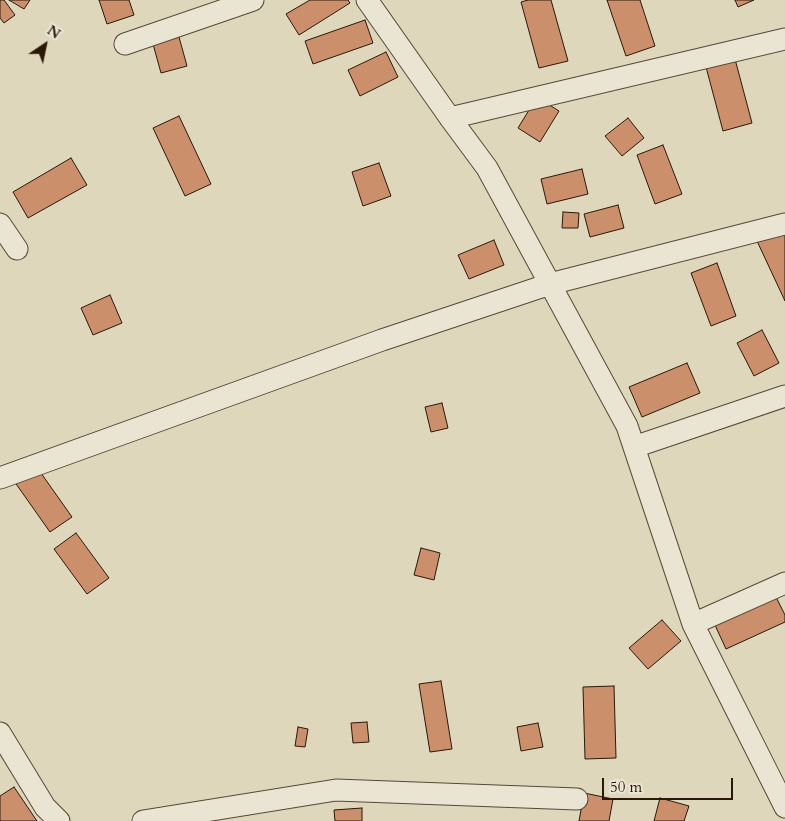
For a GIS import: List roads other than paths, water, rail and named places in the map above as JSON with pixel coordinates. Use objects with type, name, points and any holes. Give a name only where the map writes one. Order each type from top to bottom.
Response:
[{"type":"street","points":[[125,44],[253,0]]},
{"type":"street","points":[[368,0],[486,168],[627,426],[693,624],[784,800]]},
{"type":"street","points":[[450,118],[785,39]]},
{"type":"street","points":[[0,224],[17,248]]},
{"type":"street","points":[[0,478],[382,340],[550,284],[785,224]]},
{"type":"street","points":[[634,447],[785,396]]},
{"type":"street","points":[[693,624],[785,584]]},
{"type":"street","points":[[0,733],[45,807],[59,821]]},
{"type":"street","points":[[144,821],[336,790],[577,799]]}]
